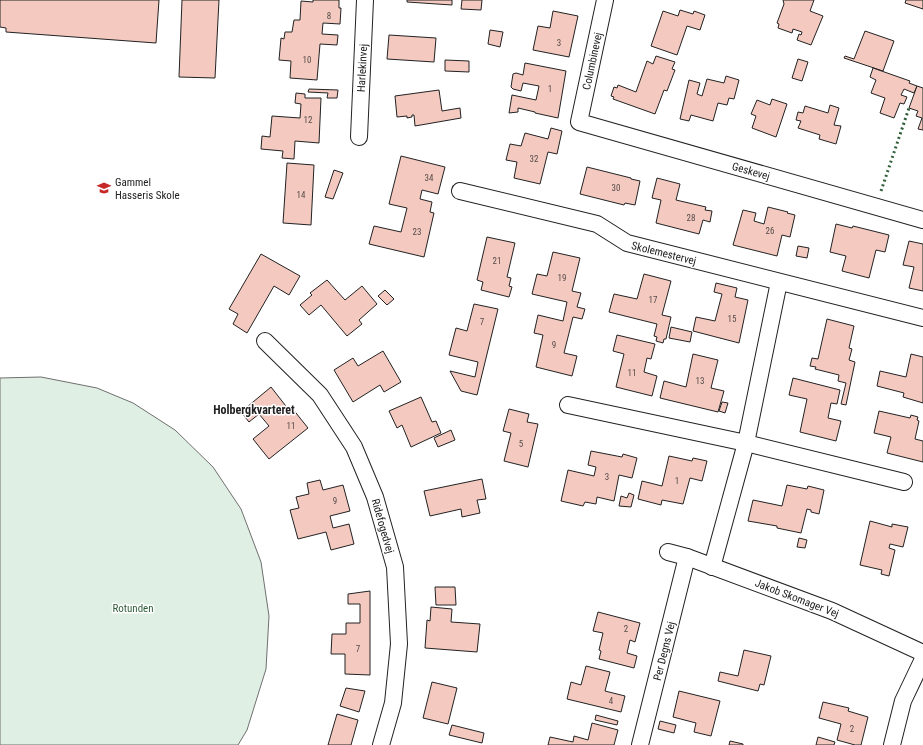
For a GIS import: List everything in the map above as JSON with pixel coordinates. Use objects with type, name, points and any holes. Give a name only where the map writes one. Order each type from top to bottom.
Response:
[{"type":"street","name":"Harlekinvej","points":[[359,137],[366,0]]},
{"type":"street","name":"Columbinevej","points":[[579,122],[605,0]]},
{"type":"street","name":"Geskevej","points":[[579,122],[923,220]]},
{"type":"street","name":"Skolemestervej","points":[[460,191],[597,224],[627,243],[923,318]]},
{"type":"street","points":[[712,567],[746,443],[779,282]]},
{"type":"street","name":"Ridefogedvej","points":[[265,341],[320,395],[354,447],[375,497],[395,567],[399,644],[393,703],[381,745]]},
{"type":"street","points":[[568,405],[746,443],[904,482]]},
{"type":"street","name":"Jakob Skomager Vej","points":[[668,552],[687,557],[832,610],[923,653]]},
{"type":"street","name":"Per Degns Vej","points":[[640,745],[687,557]]},
{"type":"street","points":[[892,745],[903,701],[923,659]]},
{"type":"green space","name":"Rotunden","points":[[41,377],[97,388],[133,403],[175,430],[213,467],[241,509],[261,562],[269,616],[266,669],[247,730],[238,745],[0,745],[0,378]]},
{"type":"building","points":[[0,0],[159,0],[156,43],[6,32],[6,28],[0,27]]},
{"type":"building","points":[[182,0],[219,0],[215,78],[179,77]]},
{"type":"building","points":[[313,0],[339,0],[339,8],[341,8],[340,24],[323,23],[322,34],[338,35],[337,45],[320,44],[317,80],[290,78],[291,61],[279,60],[281,38],[284,39],[285,32],[292,32],[294,20],[300,20],[301,1],[313,2]]},
{"type":"building","points":[[407,0],[452,0],[452,5],[407,2]]},
{"type":"building","points":[[462,0],[482,0],[481,10],[461,9]]},
{"type":"building","points":[[783,0],[814,0],[810,11],[823,16],[811,45],[797,40],[799,34],[801,35],[802,32],[793,29],[792,33],[778,28],[779,24],[777,23],[784,4]]},
{"type":"building","points":[[906,0],[923,0],[923,9],[905,3]]},
{"type":"building","points":[[680,10],[693,14],[694,11],[705,15],[700,30],[687,26],[677,55],[651,46],[663,11],[678,16]]},
{"type":"building","points":[[553,11],[578,16],[569,57],[533,50],[538,26],[550,28]]},
{"type":"building","points":[[490,30],[503,32],[500,47],[488,44]]},
{"type":"building","points":[[865,31],[894,41],[883,71],[844,58],[845,56],[854,59]]},
{"type":"building","points":[[389,35],[436,38],[434,62],[387,59]]},
{"type":"building","points":[[656,56],[675,62],[672,69],[675,70],[667,91],[664,90],[655,114],[613,99],[614,97],[611,96],[614,87],[617,88],[618,85],[636,92],[647,61],[653,64]]},
{"type":"building","points":[[798,59],[808,62],[802,81],[792,78]]},
{"type":"building","points":[[445,60],[469,61],[469,72],[445,71]]},
{"type":"building","points":[[525,63],[566,71],[558,118],[518,108],[518,112],[509,113],[512,95],[536,100],[539,86],[523,83],[521,91],[511,87],[513,74],[516,73],[523,75]]},
{"type":"building","points":[[873,68],[910,81],[909,83],[917,86],[914,93],[904,89],[901,95],[907,97],[904,104],[900,103],[894,118],[880,113],[885,98],[871,93],[876,80],[870,77]]},
{"type":"building","points":[[726,76],[739,80],[734,99],[729,98],[727,105],[718,103],[713,121],[691,115],[689,121],[680,119],[689,80],[700,83],[697,94],[702,96],[707,79],[724,83]]},
{"type":"building","points":[[917,86],[923,88],[923,130],[918,129],[922,118],[916,116],[918,111],[909,108]]},
{"type":"building","points":[[309,89],[338,90],[337,98],[327,98],[328,93],[308,92]]},
{"type":"building","points":[[439,90],[442,111],[460,108],[461,118],[415,126],[414,115],[407,118],[407,116],[397,117],[395,96]]},
{"type":"building","points":[[296,93],[305,94],[305,98],[321,98],[319,143],[295,141],[294,159],[282,158],[283,151],[261,149],[262,136],[270,137],[272,116],[300,118],[301,104],[295,103]]},
{"type":"building","points":[[772,99],[787,104],[776,137],[752,128],[756,116],[751,114],[757,100],[770,105]]},
{"type":"building","points":[[830,105],[839,108],[834,125],[841,126],[836,144],[819,139],[820,135],[798,128],[801,121],[796,120],[798,112],[803,113],[805,106],[828,113]]},
{"type":"building","points":[[551,128],[562,131],[557,154],[548,152],[540,184],[514,178],[517,162],[506,160],[510,144],[521,146],[525,133],[548,139]]},
{"type":"building","points":[[401,156],[445,167],[438,194],[422,190],[420,199],[432,202],[430,212],[434,213],[424,257],[369,244],[374,226],[401,232],[407,208],[389,204]]},
{"type":"building","points":[[287,163],[314,165],[311,225],[283,223]]},
{"type":"building","points":[[587,167],[640,181],[635,205],[625,203],[624,205],[580,194]]},
{"type":"building","points":[[334,170],[343,173],[333,199],[325,197]]},
{"type":"building","points":[[657,178],[680,184],[676,200],[706,207],[705,210],[712,211],[710,222],[703,220],[699,234],[656,223],[661,200],[652,198]]},
{"type":"building","points":[[768,207],[795,215],[790,237],[782,235],[777,256],[733,245],[743,210],[756,213],[754,221],[764,224]]},
{"type":"building","points":[[836,224],[852,228],[853,226],[889,235],[885,252],[876,250],[869,278],[842,271],[846,256],[830,252]]},
{"type":"building","points":[[487,237],[515,243],[507,277],[511,278],[509,286],[512,287],[509,297],[481,290],[483,282],[477,280]]},
{"type":"building","points":[[909,241],[923,244],[923,291],[909,288],[914,267],[903,265]]},
{"type":"building","points":[[798,246],[809,248],[807,258],[796,256]]},
{"type":"building","points":[[553,252],[580,258],[572,291],[581,293],[577,307],[585,309],[582,319],[573,317],[564,353],[577,356],[572,376],[536,367],[543,335],[534,333],[538,315],[563,321],[567,302],[532,294],[537,274],[547,276]]},
{"type":"building","points":[[261,254],[300,276],[289,295],[274,286],[247,333],[233,324],[238,314],[229,309]]},
{"type":"building","points":[[644,274],[671,281],[662,315],[671,317],[666,339],[664,339],[663,343],[656,341],[657,337],[654,336],[657,324],[609,312],[614,294],[637,299]]},
{"type":"building","points":[[327,280],[345,300],[362,286],[377,304],[359,320],[362,324],[347,336],[321,305],[309,315],[300,305],[312,295],[310,293]]},
{"type":"building","points":[[716,283],[737,288],[735,297],[748,300],[739,343],[693,331],[696,317],[715,321],[722,294],[714,292]]},
{"type":"building","points":[[385,290],[394,299],[387,305],[378,296]]},
{"type":"building","points":[[474,304],[498,309],[477,395],[461,391],[450,371],[475,377],[478,362],[449,355],[456,328],[467,331]]},
{"type":"building","points":[[827,319],[854,326],[849,348],[852,349],[849,360],[855,362],[846,405],[841,404],[846,383],[838,381],[839,375],[815,369],[816,367],[810,366],[812,358],[818,359]]},
{"type":"building","points":[[671,327],[692,332],[690,342],[669,338]]},
{"type":"building","points":[[617,335],[655,344],[651,359],[647,358],[644,372],[657,376],[652,396],[616,387],[624,354],[613,351]]},
{"type":"building","points":[[383,351],[401,382],[384,392],[380,385],[353,402],[334,370],[353,358],[358,366]]},
{"type":"building","points":[[693,354],[718,360],[711,388],[724,391],[718,412],[660,398],[664,381],[686,387]]},
{"type":"building","points":[[911,354],[923,357],[923,403],[903,397],[904,393],[877,386],[880,371],[906,377]]},
{"type":"building","points":[[793,378],[840,390],[837,404],[831,403],[828,418],[841,421],[836,441],[800,432],[807,399],[789,395]]},
{"type":"building","points":[[271,387],[289,410],[292,408],[308,428],[269,459],[253,439],[269,426],[259,414],[249,422],[241,412]]},
{"type":"building","points":[[421,397],[432,422],[436,421],[441,433],[411,447],[402,425],[397,428],[389,411]]},
{"type":"building","points":[[722,402],[728,403],[725,413],[719,411]]},
{"type":"building","points":[[509,409],[529,414],[527,422],[538,424],[528,467],[504,461],[511,433],[503,431]]},
{"type":"building","points":[[879,411],[910,418],[911,415],[918,417],[917,420],[919,421],[915,439],[923,441],[923,462],[887,453],[891,437],[874,433]]},
{"type":"building","points":[[451,430],[455,440],[438,447],[434,438]]},
{"type":"building","points":[[591,451],[622,457],[623,454],[637,458],[632,478],[619,475],[614,501],[597,497],[596,504],[585,502],[583,506],[561,501],[568,470],[594,476],[596,467],[588,465]]},
{"type":"building","points":[[669,456],[692,461],[693,458],[707,461],[702,481],[690,478],[683,504],[662,500],[661,505],[638,499],[642,481],[662,486]]},
{"type":"building","points":[[482,479],[486,499],[477,500],[480,513],[462,517],[461,509],[430,516],[424,491]]},
{"type":"building","points":[[320,480],[323,490],[343,485],[350,511],[330,516],[333,528],[349,524],[354,544],[331,550],[326,532],[298,539],[290,510],[299,508],[296,497],[309,494],[307,483]]},
{"type":"building","points":[[787,485],[807,489],[808,486],[824,490],[819,514],[811,512],[811,510],[807,509],[801,533],[777,528],[777,526],[748,521],[753,500],[782,506]]},
{"type":"building","points":[[629,493],[634,495],[631,507],[619,506],[621,496],[627,498]]},
{"type":"building","points":[[870,521],[892,527],[892,524],[908,527],[903,547],[890,544],[889,548],[895,550],[889,576],[881,574],[882,570],[860,565]]},
{"type":"building","points":[[799,538],[807,540],[805,548],[797,547]]},
{"type":"building","points":[[435,587],[455,587],[456,605],[436,605]]},
{"type":"building","points":[[370,591],[370,675],[345,674],[345,654],[331,654],[332,634],[346,634],[346,623],[360,623],[360,604],[348,604],[348,594]]},
{"type":"building","points":[[431,607],[452,609],[451,622],[480,624],[477,652],[425,648],[427,620],[430,621]]},
{"type":"building","points":[[598,612],[640,623],[635,642],[630,640],[627,653],[637,656],[634,668],[599,659],[601,651],[599,650],[603,633],[593,631]]},
{"type":"building","points":[[744,650],[771,656],[764,685],[760,684],[758,691],[718,681],[720,672],[738,676]]},
{"type":"building","points":[[586,666],[610,672],[605,691],[625,696],[621,712],[567,699],[571,682],[581,685]]},
{"type":"building","points":[[432,682],[457,688],[448,724],[423,718]]},
{"type":"building","points":[[346,688],[365,691],[359,712],[340,706]]},
{"type":"building","points":[[679,691],[720,701],[711,736],[694,732],[696,723],[673,717]]},
{"type":"building","points":[[823,702],[849,708],[848,711],[868,717],[861,745],[855,745],[837,740],[841,724],[819,718]]},
{"type":"building","points":[[337,714],[358,720],[351,745],[328,745]]},
{"type":"building","points":[[596,715],[618,721],[617,725],[595,720]]},
{"type":"building","points":[[660,721],[676,725],[674,733],[658,729]]},
{"type":"building","points":[[592,723],[618,730],[614,745],[548,745],[550,737],[573,742],[574,736],[588,740]]},
{"type":"building","points":[[452,725],[484,733],[482,743],[449,735]]},
{"type":"building","points":[[818,737],[835,742],[834,745],[816,745]]},
{"type":"building","points":[[730,741],[743,744],[743,745],[729,745]]},
{"type":"hedge","points":[[881,191],[909,108]]},
{"type":"place","name":"Gammel Hasseris Skole","points":[[104,188]]},
{"type":"district","name":"Holbergkvarteret","points":[[254,410]]}]
